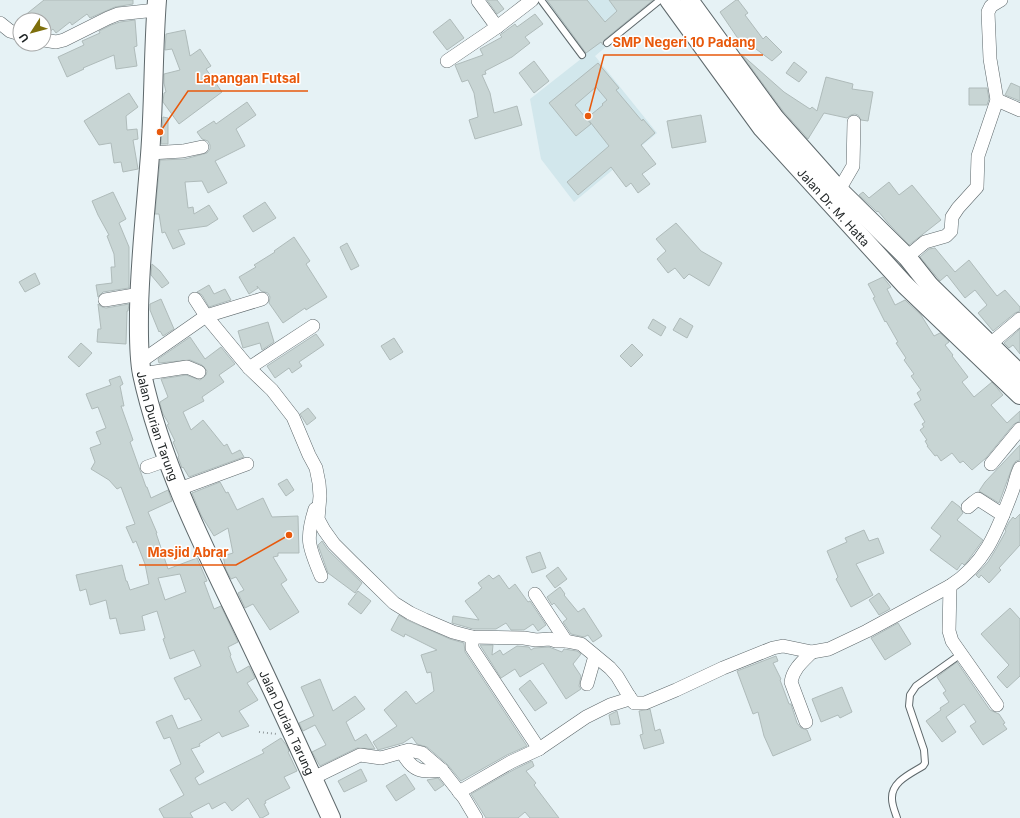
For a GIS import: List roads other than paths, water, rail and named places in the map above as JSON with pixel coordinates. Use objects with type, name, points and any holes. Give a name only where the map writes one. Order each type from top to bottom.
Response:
[{"type":"main road","name":"Jalan Dr. M. Hatta","points":[[669,0],[762,128],[905,285],[1020,395]]},
{"type":"main road","name":"Jalan Dr. M. Hatta","points":[[689,0],[775,118],[839,190],[907,257],[930,286],[1020,374]]},
{"type":"main road","name":"Jalan Durian Tarung","points":[[156,5],[150,153],[142,237],[140,294],[141,368],[154,419],[167,460],[179,489],[225,592],[294,735],[331,818]]},
{"type":"street","points":[[447,60],[532,0]]},
{"type":"street","points":[[907,257],[926,242],[946,236],[951,231],[952,217],[977,187],[978,156],[997,100],[990,59],[988,12],[991,6],[1001,0]]},
{"type":"street","points":[[478,1],[497,26]]},
{"type":"street","points":[[52,41],[64,40],[118,14],[156,5]]},
{"type":"street","points":[[0,24],[12,32]]},
{"type":"street","points":[[997,100],[1020,110]]},
{"type":"street","points":[[839,190],[853,166],[854,122]]},
{"type":"street","points":[[150,153],[183,151],[202,147]]},
{"type":"street","points":[[105,300],[140,294]]},
{"type":"street","points":[[195,299],[206,316],[249,368],[272,390],[293,417],[316,468],[320,496],[318,518],[324,530],[334,544],[394,603],[425,620],[453,632],[472,637],[524,638],[536,640],[550,639],[581,644],[610,668],[617,676],[634,703],[644,703],[772,648],[784,646],[812,652],[829,649],[950,586],[961,579],[980,561],[986,551],[1003,515],[1020,468]]},
{"type":"street","points":[[141,368],[206,316],[262,299]]},
{"type":"street","points":[[989,345],[1020,319]]},
{"type":"street","points":[[249,368],[313,326]]},
{"type":"street","points":[[141,368],[187,367],[199,372]]},
{"type":"street","points":[[991,464],[1020,429]]},
{"type":"street","points":[[147,467],[167,460]]},
{"type":"street","points":[[179,489],[247,464]]},
{"type":"street","points":[[320,496],[312,520],[309,536],[310,548],[321,576]]},
{"type":"street","points":[[968,507],[978,499],[1003,515]]},
{"type":"street","points":[[950,586],[950,636],[955,647],[997,705]]},
{"type":"street","points":[[535,594],[566,641]]},
{"type":"street","points":[[472,637],[472,648],[539,749]]},
{"type":"street","points":[[806,722],[791,682],[795,669],[812,652]]},
{"type":"street","points":[[587,684],[595,656]]},
{"type":"street","points":[[459,792],[511,762],[539,749],[586,717],[610,705],[626,700],[629,696]]},
{"type":"street","points":[[313,778],[360,755],[381,758],[402,752],[406,760],[419,771],[427,772],[442,770],[476,818]]},
{"type":"lane","points":[[541,0],[582,55]]},
{"type":"lane","points":[[607,43],[660,0]]},
{"type":"lane","points":[[897,818],[892,799],[894,788],[900,780],[925,764],[924,750],[909,706],[910,695],[916,686],[961,654]]},
{"type":"place","name":"SMP Negeri 10 Padang","points":[[588,116]]},
{"type":"place","name":"Lapangan Futsal","points":[[160,132]]},
{"type":"place","name":"Masjid Abrar","points":[[289,535]]}]
